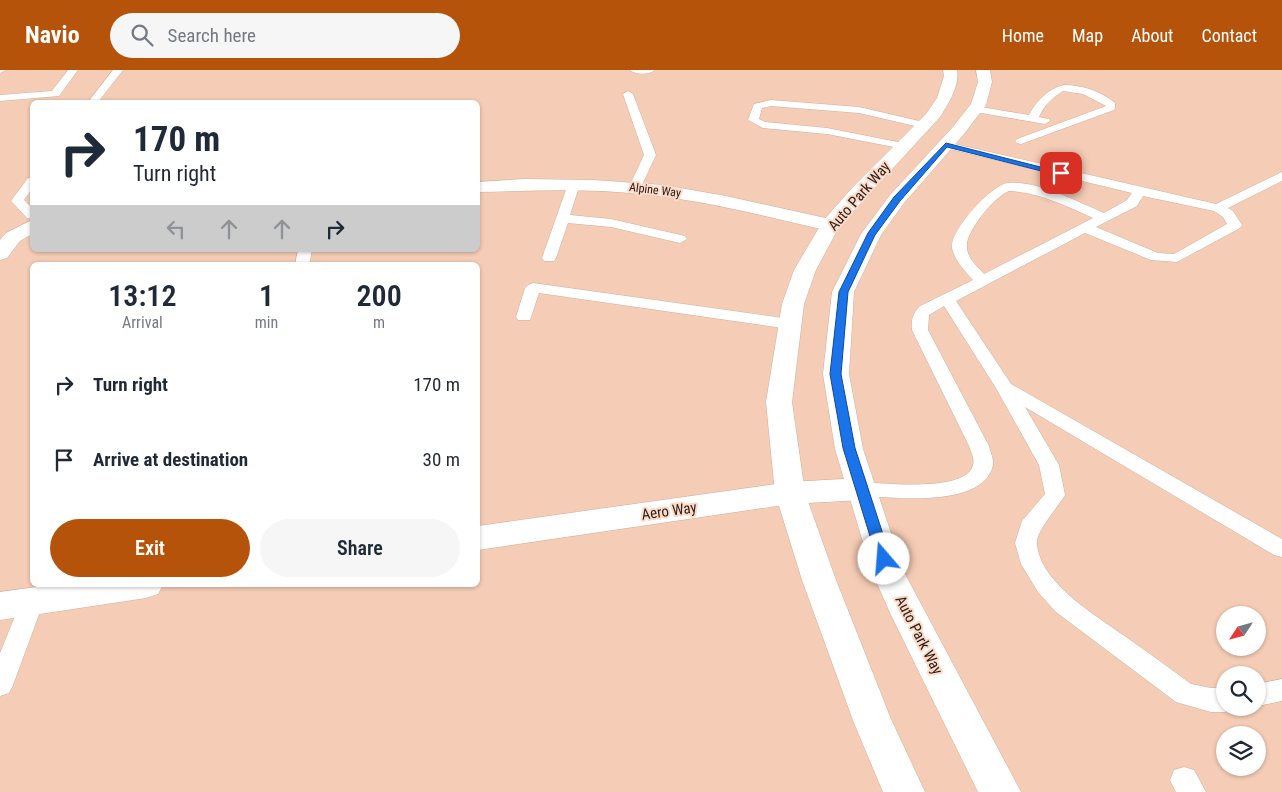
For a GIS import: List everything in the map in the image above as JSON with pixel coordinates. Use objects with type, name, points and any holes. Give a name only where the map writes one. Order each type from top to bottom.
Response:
[{"type":"main road","name":"Auto Park Way","points":[[904,792],[873,723],[819,580],[790,494],[779,402],[793,304],[804,272],[830,226],[860,191],[924,125],[944,98],[951,76],[950,70]]},
{"type":"main road","name":"Auto Park Way","points":[[983,70],[984,82],[975,109],[946,145],[897,199],[871,234],[844,292],[836,374],[849,448],[888,572],[1000,792]]},
{"type":"main road","name":"Alpine Way","points":[[480,186],[574,184],[634,188],[701,197],[830,226]]},
{"type":"main road","points":[[0,254],[6,238],[30,227]]},
{"type":"main road","name":"Aero Way","points":[[480,538],[790,494],[861,489]]},
{"type":"main road","points":[[0,606],[132,587]]},
{"type":"lane","points":[[0,98],[55,94],[73,70]]},
{"type":"lane","points":[[95,100],[118,70]]},
{"type":"lane","points":[[635,70],[650,70]]},
{"type":"lane","points":[[1021,141],[1110,108],[1111,105],[1091,93],[1073,88],[1060,88],[1037,106],[1032,119]]},
{"type":"lane","points":[[628,94],[650,155],[634,188]]},
{"type":"lane","points":[[904,146],[827,131],[763,125],[753,120],[758,106],[771,103],[859,110],[924,125]]},
{"type":"lane","points":[[975,109],[1067,124]]},
{"type":"lane","points":[[946,145],[1218,208],[1228,214],[1235,225],[1177,258],[1156,257],[1084,227]]},
{"type":"lane","points":[[1218,208],[1282,176]]},
{"type":"lane","points":[[30,184],[17,201],[30,213]]},
{"type":"lane","points":[[549,258],[574,184]]},
{"type":"lane","points":[[982,281],[958,250],[958,242],[962,234],[1000,190],[1014,187],[1042,193],[1103,217]]},
{"type":"lane","points":[[861,489],[942,490],[960,487],[970,483],[978,476],[983,465],[979,446],[920,330],[918,319],[922,311],[1132,203],[1140,191]]},
{"type":"lane","points":[[562,218],[611,223],[680,239]]},
{"type":"lane","points":[[524,317],[533,288],[790,324]]},
{"type":"lane","points":[[947,299],[1005,388],[1049,465],[1055,495],[1044,512],[1030,527],[1026,543],[1032,564],[1046,586],[1064,605],[1186,694],[1216,700]]},
{"type":"lane","points":[[1005,388],[1282,549]]},
{"type":"lane","points":[[0,685],[32,601]]},
{"type":"lane","points":[[1266,693],[1282,690]]},
{"type":"shaded area","points":[[0,70],[1282,70],[1282,792],[0,792]]},
{"type":"route","points":[[884,559],[849,448],[836,374],[844,292],[871,234],[897,199],[946,145],[1061,173]]}]
